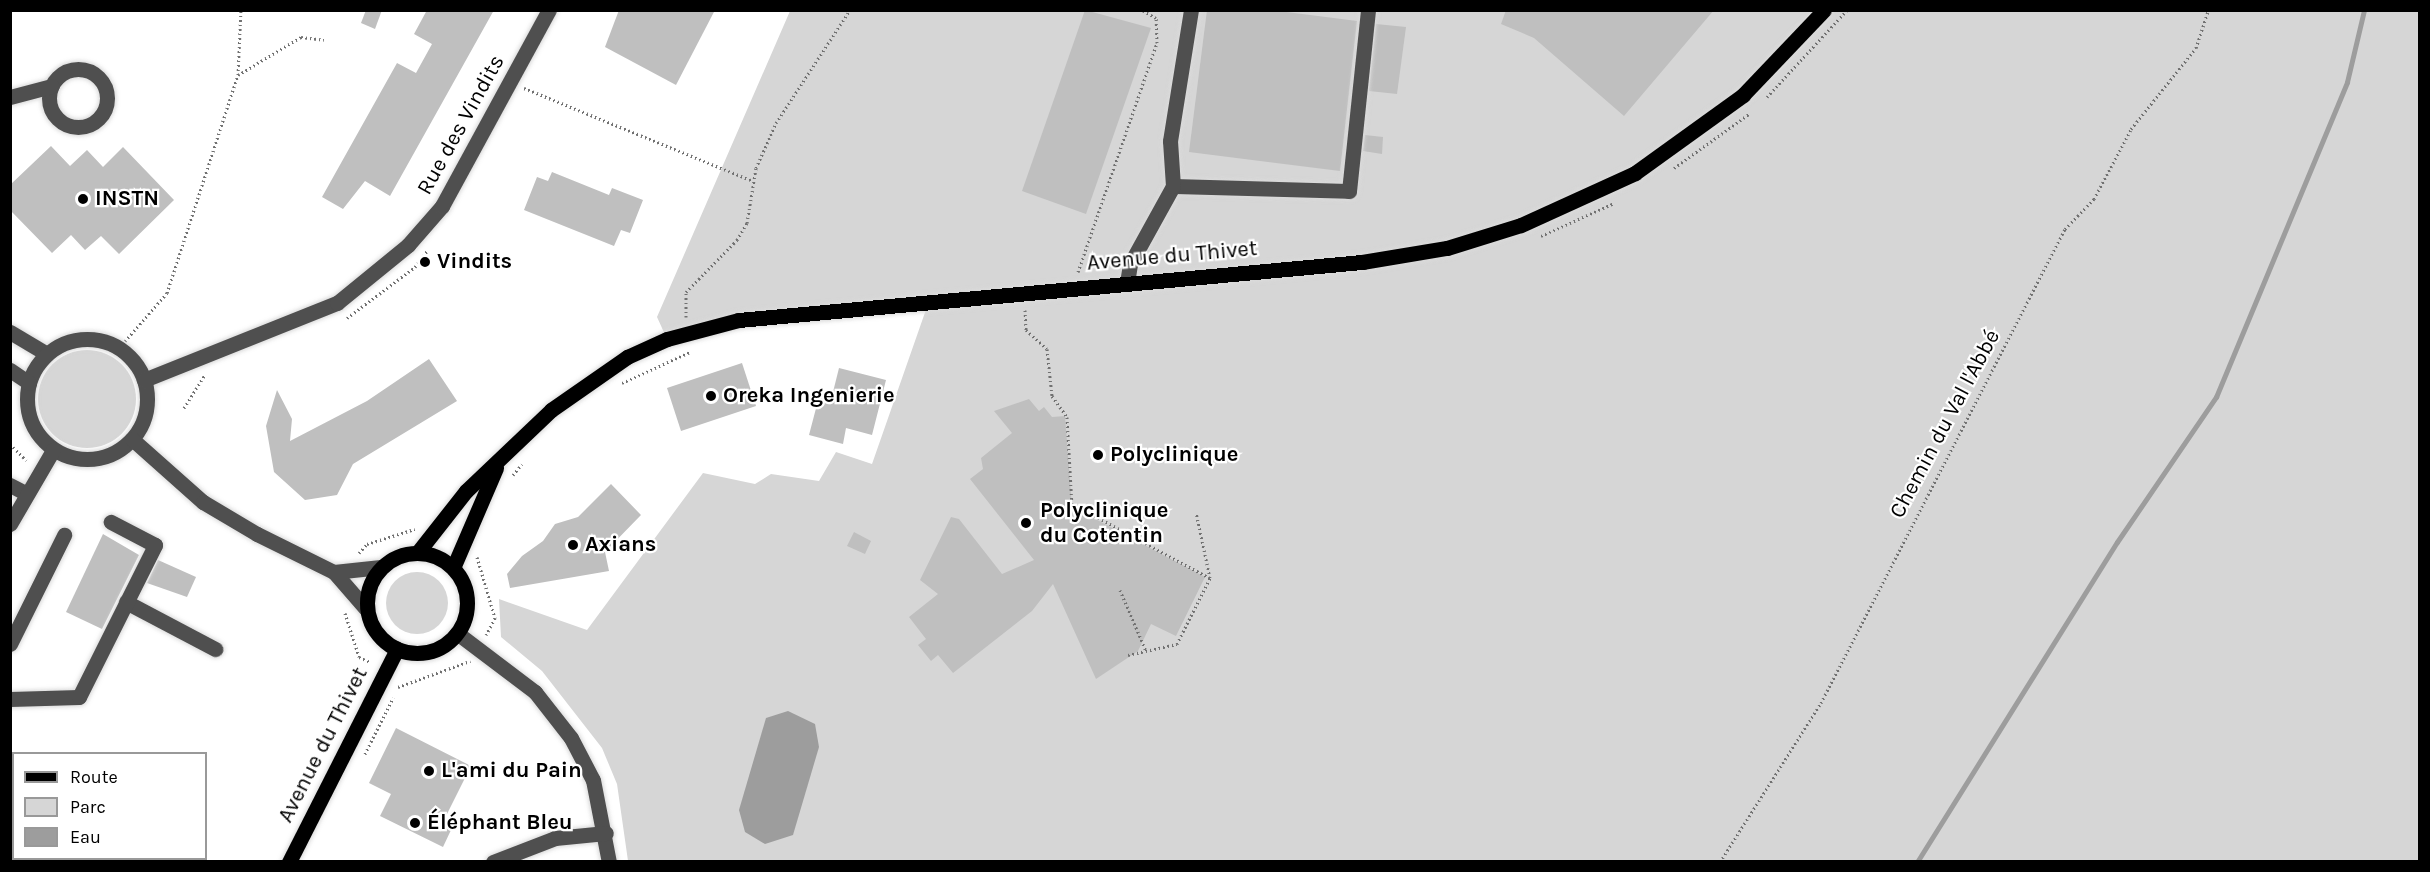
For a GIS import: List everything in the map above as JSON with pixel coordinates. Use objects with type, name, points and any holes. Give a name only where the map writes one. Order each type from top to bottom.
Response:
[{"type":"main road","name":"Avenue du Thivet","points":[[418,552],[466,491],[496,468],[551,410],[587,382],[627,357],[688,332],[772,316],[1362,262],[1447,248],[1521,225],[1607,187],[1685,140],[1743,95],[1824,10]]},
{"type":"main road","name":"Avenue du Thivet","points":[[453,568],[496,468]]},
{"type":"main road","points":[[418,552],[453,568],[467,601],[457,633],[430,651],[397,649],[377,633],[367,610],[369,586],[381,567],[418,552]]},
{"type":"main road","name":"Avenue du Thivet","points":[[289,861],[397,649]]},
{"type":"street","name":"Rue des Vindits","points":[[144,380],[300,320],[369,279],[442,206],[549,10]]},
{"type":"street","points":[[1127,283],[1130,264],[1173,186],[1170,141],[1191,10]]},
{"type":"street","points":[[1173,186],[1349,191],[1367,11],[1363,10]]},
{"type":"street","points":[[10,97],[52,86],[73,70],[97,76],[107,100],[100,116],[86,132],[68,125],[53,113],[52,86]]},
{"type":"street","points":[[10,332],[47,354]]},
{"type":"street","points":[[82,339],[119,348],[144,380],[145,411],[132,439],[103,457],[69,457],[53,450],[28,413],[29,383],[47,354],[82,339]]},
{"type":"street","points":[[10,370],[29,383]]},
{"type":"street","points":[[132,439],[155,464],[218,512],[334,572],[367,610]]},
{"type":"street","points":[[10,524],[25,493],[53,450]]},
{"type":"street","points":[[10,485],[25,493]]},
{"type":"street","points":[[10,699],[79,697],[154,545],[111,522]]},
{"type":"street","points":[[10,644],[64,535]]},
{"type":"street","points":[[334,572],[381,567]]},
{"type":"street","points":[[126,602],[215,649]]},
{"type":"street","points":[[457,633],[478,647],[555,714],[593,780],[606,833],[609,861]]},
{"type":"street","points":[[493,861],[555,838],[606,833]]},
{"type":"path","points":[[119,348],[168,293],[238,75],[241,10]]},
{"type":"path","points":[[688,332],[686,292],[737,240],[753,201],[753,181],[776,123],[850,10]]},
{"type":"path","points":[[1073,288],[1157,43],[1156,18],[1142,10]]},
{"type":"path","points":[[1764,100],[1847,10]]},
{"type":"path","name":"Chemin du Val l'Abbé","points":[[1720,861],[1821,703],[2065,229],[2094,199],[2131,129],[2196,48],[2208,10]]},
{"type":"path","points":[[238,75],[302,38],[324,40]]},
{"type":"path","points":[[511,82],[753,181]]},
{"type":"path","points":[[1663,175],[1756,107]]},
{"type":"path","points":[[1533,240],[1619,201]]},
{"type":"path","points":[[1013,311],[1036,309]]},
{"type":"path","points":[[1024,310],[1026,330],[1047,349],[1052,396],[1067,417],[1072,507]]},
{"type":"path","points":[[616,387],[700,349]]},
{"type":"path","points":[[184,408],[188,401]]},
{"type":"path","points":[[10,444],[26,460]]},
{"type":"path","points":[[508,482],[526,458]]},
{"type":"path","points":[[1086,511],[1210,578]]},
{"type":"path","points":[[1128,655],[1176,644],[1210,578],[1196,512]]},
{"type":"path","points":[[361,761],[401,683],[464,666],[495,618],[475,547]]},
{"type":"path","points":[[1120,590],[1146,651]]},
{"type":"path","points":[[342,603],[359,657],[370,662]]},
{"type":"green space","points":[[790,11],[2419,11],[2419,861],[628,861],[617,784],[602,748],[542,671],[501,637],[499,599],[587,630],[703,473],[755,484],[771,474],[819,481],[836,452],[872,464],[929,301],[667,339],[657,317]]},
{"type":"green space","points":[[87,350],[106,353],[122,364],[133,380],[136,399],[133,418],[122,434],[106,445],[87,448],[68,445],[52,434],[41,418],[38,399],[41,380],[52,364],[68,353]]},
{"type":"green space","points":[[417,572],[439,581],[448,603],[439,625],[417,634],[395,625],[386,603],[395,581]]},
{"type":"water","points":[[788,711],[815,724],[819,747],[793,835],[765,844],[745,832],[739,810],[766,718]]},
{"type":"building","points":[[366,10],[382,10],[375,29],[361,23]]},
{"type":"building","points":[[427,10],[494,10],[390,196],[365,181],[343,209],[322,197],[397,63],[416,73],[432,44],[414,34]]},
{"type":"building","points":[[619,10],[715,10],[676,85],[605,47]]},
{"type":"building","points":[[1085,10],[1151,28],[1086,214],[1022,191]]},
{"type":"building","points":[[1207,10],[1271,10],[1357,21],[1340,171],[1189,152]]},
{"type":"building","points":[[1506,10],[1714,10],[1624,116],[1534,38],[1501,24]]},
{"type":"building","points":[[1376,24],[1406,27],[1397,94],[1369,91]]},
{"type":"building","points":[[1365,135],[1383,137],[1382,154],[1363,151]]},
{"type":"building","points":[[51,146],[70,166],[87,150],[103,167],[123,147],[174,200],[119,254],[101,236],[85,250],[71,235],[52,253],[10,210],[10,185]]},
{"type":"building","points":[[552,172],[609,195],[612,188],[643,200],[630,233],[621,230],[614,246],[524,210],[537,177],[548,181]]},
{"type":"building","points":[[429,359],[457,401],[353,464],[337,495],[305,500],[274,472],[266,426],[277,390],[292,419],[290,441],[367,401]]},
{"type":"building","points":[[742,363],[756,406],[681,431],[667,388]]},
{"type":"building","points":[[839,368],[886,380],[872,435],[846,428],[843,444],[809,435],[820,393],[832,396]]},
{"type":"building","points":[[1029,399],[1039,411],[1044,407],[1052,417],[1065,416],[1073,520],[1086,514],[1205,577],[1176,636],[1151,624],[1138,651],[1096,679],[1053,584],[1032,611],[953,673],[938,655],[931,661],[918,645],[926,639],[909,617],[938,594],[920,580],[951,517],[959,519],[1002,574],[1034,560],[970,479],[983,469],[981,458],[1012,433],[994,411]]},
{"type":"building","points":[[611,484],[641,515],[605,552],[609,571],[510,588],[507,574],[522,556],[543,541],[555,524],[578,517]]},
{"type":"building","points":[[854,532],[871,541],[865,554],[847,546]]},
{"type":"building","points":[[103,534],[139,555],[102,629],[66,612]]},
{"type":"building","points":[[158,560],[196,577],[187,597],[147,583]]},
{"type":"building","points":[[396,728],[471,766],[441,826],[451,830],[443,847],[380,816],[391,794],[369,783]]},
{"type":"waterway","points":[[1917,862],[2117,542],[2216,397],[2347,82],[2364,10]]},
{"type":"place","name":"INSTN","points":[[83,199]]},
{"type":"place","name":"Vindits","points":[[425,262]]},
{"type":"place","name":"Oreka Ingenierie","points":[[711,396]]},
{"type":"place","name":"Polyclinique","points":[[1098,455]]},
{"type":"place","name":"Polyclinique du Cotentin","points":[[1026,523]]},
{"type":"place","name":"Axians","points":[[573,545]]},
{"type":"place","name":"L'ami du Pain","points":[[429,771]]},
{"type":"place","name":"Éléphant Bleu","points":[[415,823]]}]
